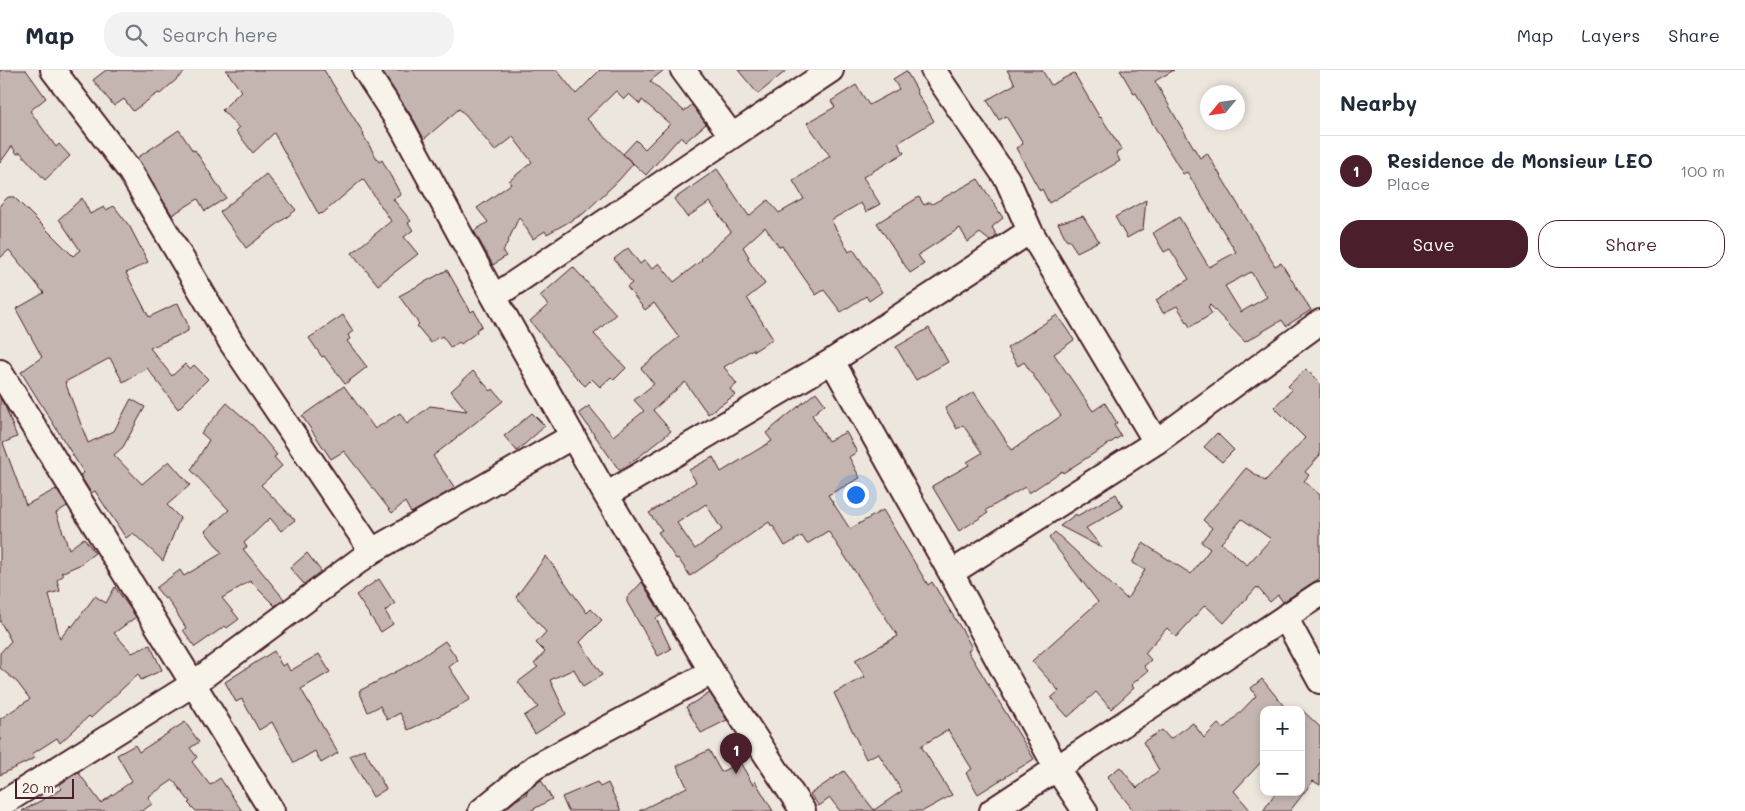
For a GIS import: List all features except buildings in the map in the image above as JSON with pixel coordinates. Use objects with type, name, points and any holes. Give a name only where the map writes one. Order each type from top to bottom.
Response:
[{"type":"street","points":[[53,70],[130,171],[231,342],[372,551]]},
{"type":"street","points":[[365,70],[402,127],[494,297],[606,495],[712,672],[803,811]]},
{"type":"street","points":[[683,70],[732,136]]},
{"type":"street","points":[[494,297],[831,70]]},
{"type":"street","points":[[933,70],[1007,178],[1030,232],[1156,442]]},
{"type":"street","points":[[606,495],[832,361],[1030,232]]},
{"type":"street","points":[[951,573],[1156,442],[1320,322]]},
{"type":"street","points":[[832,361],[951,573],[1057,769],[1085,811]]},
{"type":"street","points":[[0,372],[272,811]]},
{"type":"street","points":[[0,805],[193,684],[372,551],[573,436]]},
{"type":"street","points":[[992,811],[1320,594]]},
{"type":"street","points":[[1285,618],[1320,681]]},
{"type":"street","points":[[481,811],[535,767],[712,672]]},
{"type":"place","name":"Residence de Monsieur LEO","points":[[736,774]]}]
